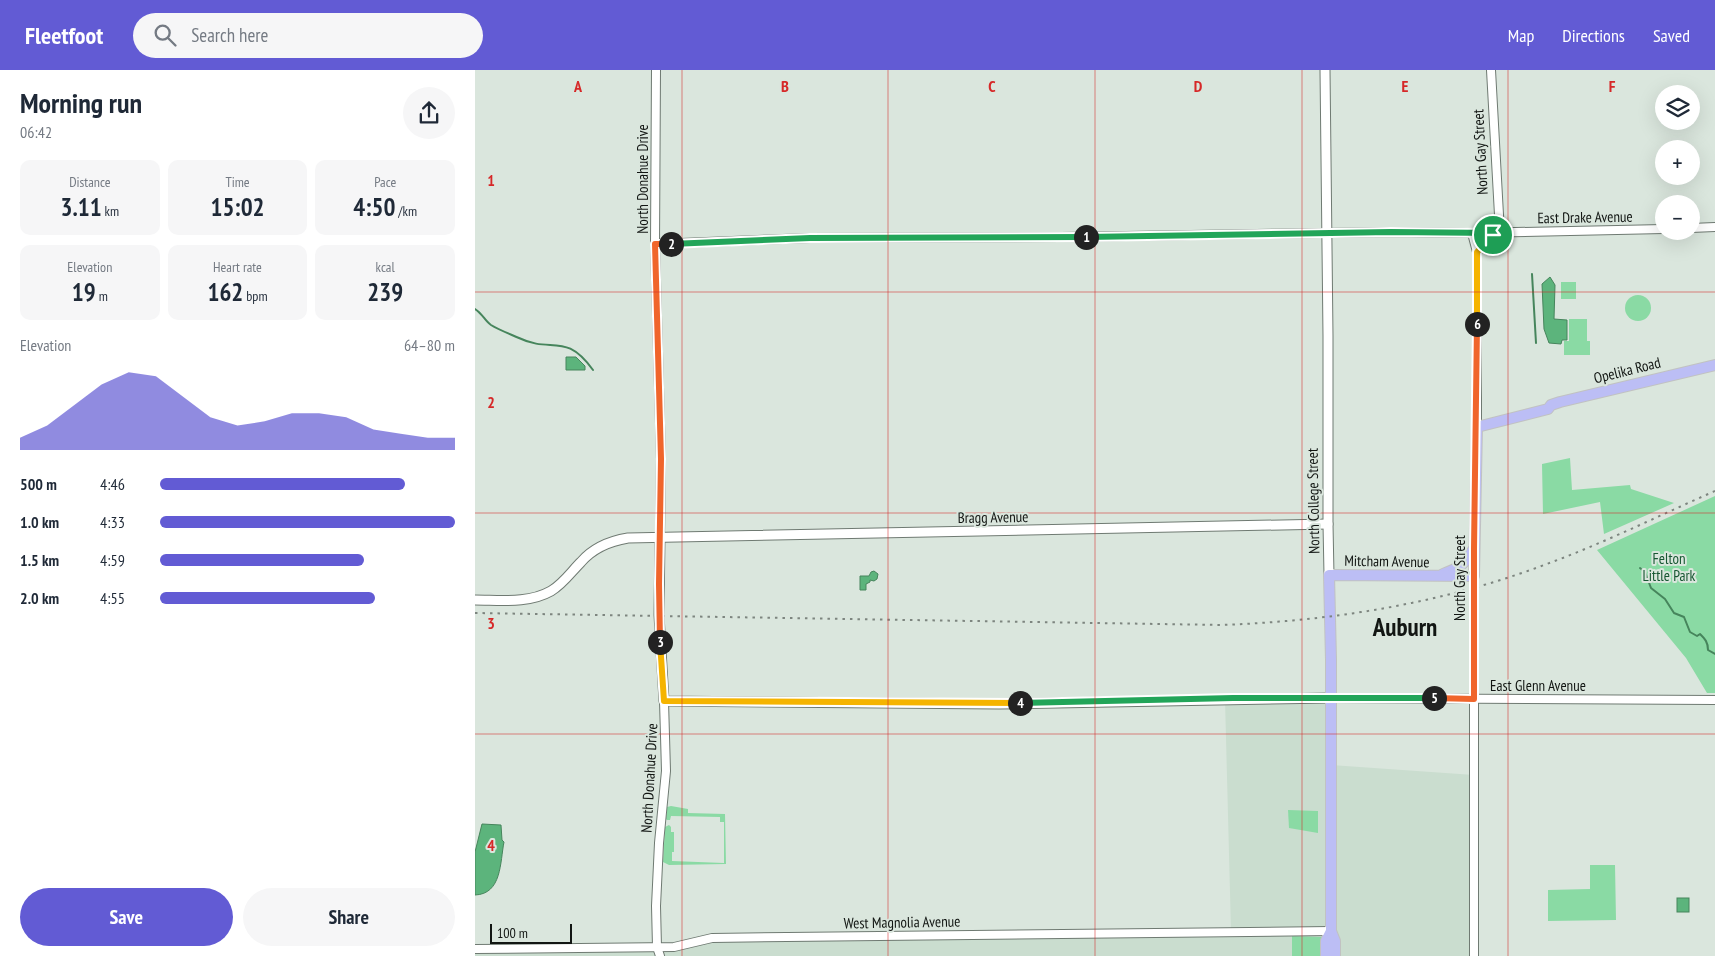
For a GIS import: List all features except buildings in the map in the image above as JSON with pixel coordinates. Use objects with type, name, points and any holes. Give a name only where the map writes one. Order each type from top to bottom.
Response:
[{"type":"main road","name":"North College Street","points":[[1325,70],[1327,524],[1331,698],[1331,931]]},
{"type":"main road","name":"Opelika Road","points":[[1548,409],[1551,405],[1566,401],[1715,365]]},
{"type":"main road","name":"Opelika Road","points":[[1477,427],[1548,409],[1553,411],[1715,372]]},
{"type":"main road","name":"North Gay Street","points":[[1474,576],[1477,427]]},
{"type":"main road","name":"Bragg Avenue","points":[[475,600],[520,600],[536,597],[561,584],[589,554],[608,543],[628,538],[1327,524]]},
{"type":"main road","name":"North Donahue Drive","points":[[659,537],[659,616],[664,701]]},
{"type":"main road","points":[[1437,577],[1461,566],[1466,562],[1474,549]]},
{"type":"main road","name":"Mitcham Avenue","points":[[1329,575],[1474,576]]},
{"type":"main road","points":[[664,701],[999,704],[1331,698]]},
{"type":"main road","points":[[1326,956],[1326,941],[1331,931]]},
{"type":"main road","points":[[1331,931],[1335,941],[1335,956]]},
{"type":"street","name":"North Donahue Drive","points":[[656,70],[655,244],[661,459],[659,537]]},
{"type":"street","name":"North Gay Street","points":[[1491,70],[1498,233]]},
{"type":"street","points":[[1700,228],[1715,227]]},
{"type":"street","name":"East Drake Avenue","points":[[655,244],[810,238],[1498,233],[1655,229]]},
{"type":"street","name":"North Gay Street","points":[[1472,233],[1477,252],[1477,427]]},
{"type":"street","points":[[1477,252],[1498,233]]},
{"type":"street","name":"North Gay Street","points":[[1474,576],[1475,956]]},
{"type":"street","name":"East Glenn Avenue","points":[[1331,698],[1715,700]]},
{"type":"street","name":"North Donahue Drive","points":[[657,947],[657,878],[666,763],[664,701]]},
{"type":"street","name":"West Magnolia Avenue","points":[[475,949],[679,946],[712,938],[1331,931]]},
{"type":"street","points":[[653,956],[657,947]]},
{"type":"street","points":[[657,947],[660,956]]},
{"type":"shaded area","points":[[1550,277],[1555,285],[1554,319],[1567,320],[1567,340],[1562,340],[1561,344],[1549,343],[1544,329],[1542,284]]},
{"type":"shaded area","points":[[566,357],[576,357],[585,366],[585,370],[566,370]]},
{"type":"shaded area","points":[[874,571],[878,574],[877,579],[874,581],[870,580],[866,584],[866,590],[860,590],[860,576],[869,576]]},
{"type":"shaded area","points":[[1331,698],[1331,765],[1474,775],[1474,956],[475,956],[475,949],[674,947],[712,938],[1231,931],[1225,699]]},
{"type":"shaded area","points":[[482,824],[501,825],[502,840],[504,842],[495,883],[484,893],[475,895],[475,852]]},
{"type":"shaded area","points":[[1677,898],[1689,898],[1689,912],[1677,912]]},
{"type":"green space","points":[[1561,282],[1576,282],[1576,299],[1561,299]]},
{"type":"green space","points":[[1638,295],[1647,299],[1651,308],[1647,317],[1638,321],[1629,317],[1625,308],[1629,299]]},
{"type":"green space","points":[[1569,319],[1587,319],[1587,341],[1590,341],[1590,355],[1564,355],[1564,341],[1569,341]]},
{"type":"green space","points":[[1570,458],[1572,490],[1630,485],[1631,489],[1674,503],[1604,534],[1600,502],[1543,514],[1542,464]]},
{"type":"green space","name":"Felton Little Park","points":[[1715,496],[1715,693],[1707,693],[1686,658],[1597,550]]},
{"type":"green space","points":[[667,807],[688,809],[688,813],[725,814],[726,864],[669,865],[663,862],[665,827],[669,825],[671,832],[674,832],[672,861],[724,863],[724,822],[720,822],[720,817],[671,816],[670,820],[667,820]]},
{"type":"green space","points":[[1288,810],[1318,811],[1318,833],[1289,828]]},
{"type":"green space","points":[[1590,865],[1615,865],[1616,920],[1548,921],[1548,890],[1590,889]]},
{"type":"green space","points":[[1292,936],[1322,937],[1323,956],[1292,956]]},
{"type":"waterway","points":[[1532,274],[1536,343]]},
{"type":"waterway","points":[[475,309],[491,325],[519,338],[541,344],[558,345],[574,351],[593,370]]},
{"type":"waterway","points":[[1640,568],[1645,572],[1651,588],[1665,599],[1674,613],[1684,617],[1690,632],[1697,636],[1700,634],[1706,641],[1708,650],[1715,654]]},
{"type":"railway","points":[[475,613],[1221,625],[1344,615],[1425,600],[1505,579],[1630,530],[1715,491]]},
{"type":"district","name":"Auburn","points":[[1405,627]]},
{"type":"route","points":[[1391,232],[1496,233],[1493,235],[1477,252],[1474,699],[1233,698],[999,704],[664,701],[659,616],[661,459],[655,244],[722,243],[810,238],[989,238],[1391,232]]}]
